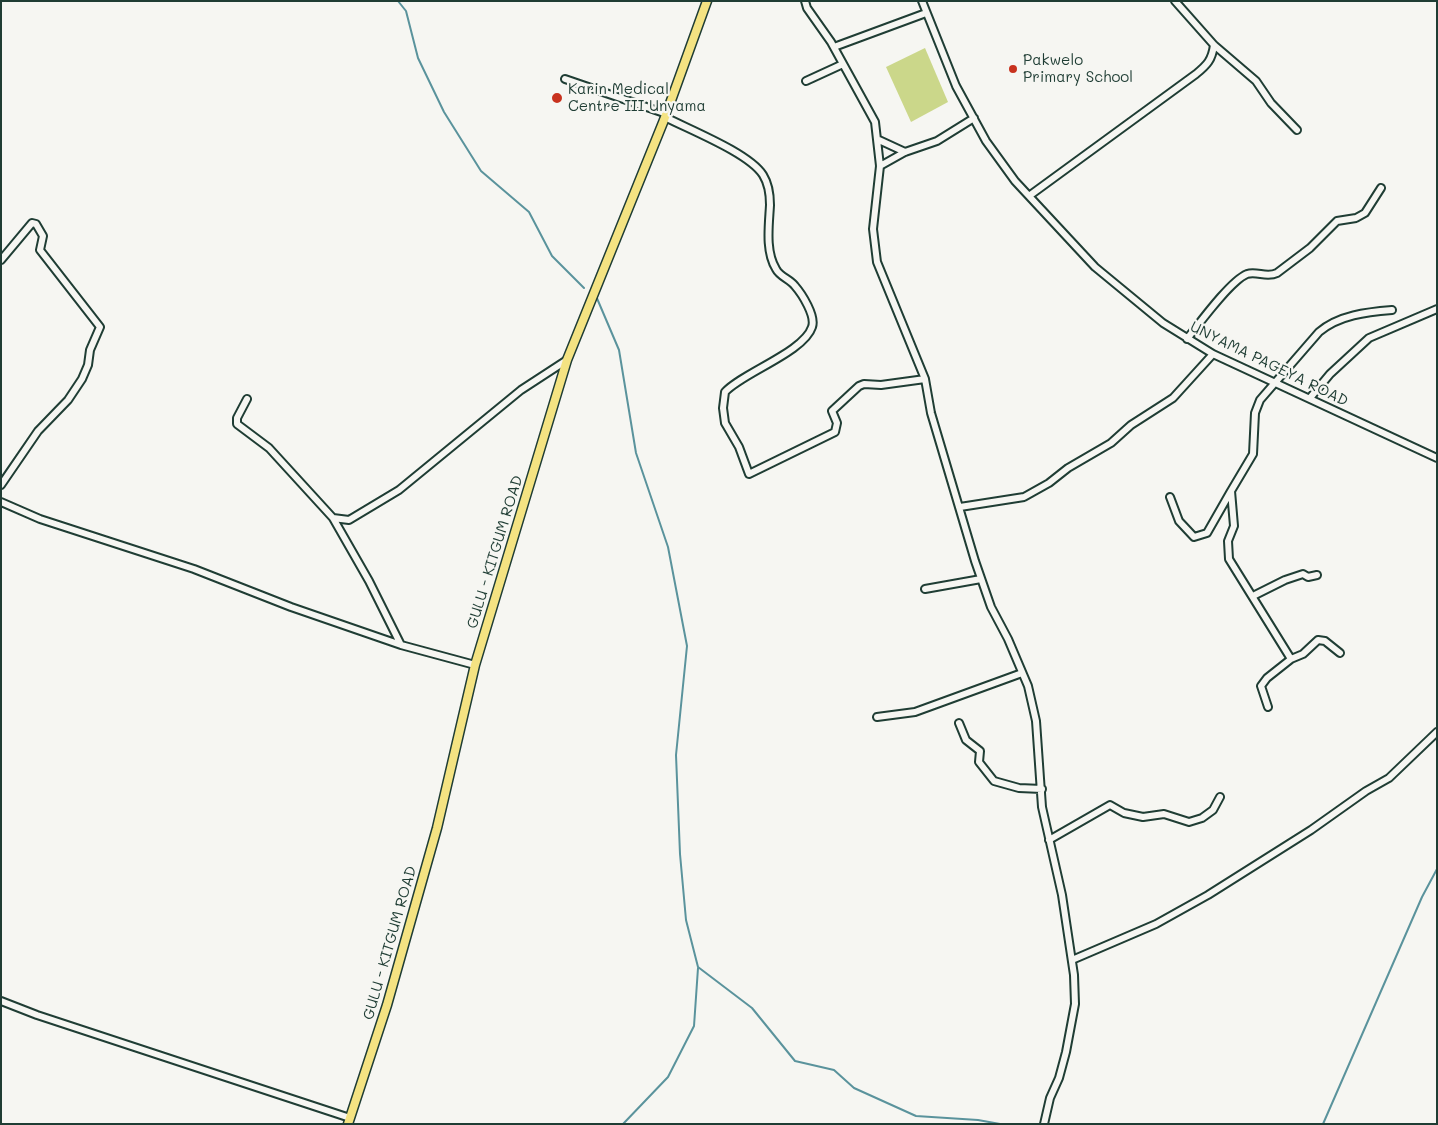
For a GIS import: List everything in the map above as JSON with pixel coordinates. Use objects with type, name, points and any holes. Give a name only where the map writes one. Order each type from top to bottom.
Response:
[{"type":"main road","name":"GULU - KITGUM ROAD","points":[[349,1121],[388,1005],[430,855],[475,665],[567,360],[666,116],[708,1]]},
{"type":"street","points":[[805,1],[807,8],[834,47],[875,122],[879,140],[880,166],[873,229],[877,262],[895,310],[925,379],[931,413],[981,579],[1028,686],[1036,721],[1042,807],[1062,895],[1072,960],[1075,1004],[1066,1052],[1059,1078],[1050,1098],[1044,1124]]},
{"type":"street","name":"UNYAMA PAGEYA ROAD","points":[[922,1],[956,86],[1000,162],[1052,223],[1094,268],[1163,323],[1214,354],[1437,458]]},
{"type":"street","points":[[1176,1],[1214,45],[1256,81],[1271,103],[1297,130]]},
{"type":"street","points":[[834,47],[926,13]]},
{"type":"street","points":[[1029,196],[1196,74],[1209,63],[1214,45]]},
{"type":"street","points":[[806,81],[843,64]]},
{"type":"street","points":[[565,79],[666,116],[747,160],[762,174],[770,202],[768,229],[772,262],[780,275],[796,287],[813,320],[810,332],[793,347],[725,392],[723,408],[725,424],[739,447],[749,474],[835,432],[837,423],[832,412],[859,386],[925,379]]},
{"type":"street","points":[[880,166],[904,152],[938,141],[974,118]]},
{"type":"street","points":[[879,140],[904,152]]},
{"type":"street","points":[[1187,339],[1215,304],[1240,279],[1249,273],[1272,276],[1277,273],[1310,248],[1337,221],[1356,218],[1365,213],[1381,188]]},
{"type":"street","points":[[1,260],[32,223],[36,224],[43,236],[40,250],[100,327],[90,350],[88,365],[82,379],[68,400],[38,432],[1,485]]},
{"type":"street","points":[[1170,497],[1179,521],[1194,536],[1207,533],[1253,454],[1255,413],[1260,400],[1319,332],[1329,325],[1361,313],[1392,310]]},
{"type":"street","points":[[1310,398],[1330,374],[1369,338],[1437,310]]},
{"type":"street","points":[[960,508],[1024,497],[1048,483],[1068,468],[1111,443],[1131,425],[1173,398],[1214,354]]},
{"type":"street","points":[[333,518],[349,520],[404,487],[439,456],[521,390],[567,360]]},
{"type":"street","points":[[247,399],[237,418],[237,424],[269,448],[333,518],[369,581],[400,645]]},
{"type":"street","points":[[1231,491],[1234,526],[1228,541],[1229,559],[1291,659]]},
{"type":"street","points":[[1,502],[40,519],[148,552],[291,607],[400,645],[475,665]]},
{"type":"street","points":[[1253,596],[1285,580],[1303,574],[1308,577],[1317,575]]},
{"type":"street","points":[[925,589],[981,579]]},
{"type":"street","points":[[1268,707],[1261,686],[1266,678],[1291,659],[1303,654],[1318,640],[1325,641],[1340,653]]},
{"type":"street","points":[[878,717],[915,712],[1022,673]]},
{"type":"street","points":[[959,723],[966,740],[980,750],[979,762],[994,781],[1019,788],[1042,789]]},
{"type":"street","points":[[1072,960],[1156,924],[1208,895],[1311,830],[1366,791],[1389,778],[1437,732]]},
{"type":"street","points":[[1049,840],[1110,805],[1124,813],[1143,817],[1164,814],[1188,822],[1202,818],[1212,810],[1220,797]]},
{"type":"street","points":[[1,1001],[58,1023],[349,1121]]},
{"type":"green space","points":[[925,48],[948,102],[911,122],[886,67]]},
{"type":"waterway","points":[[398,1],[406,11],[418,58],[444,112],[481,171],[529,212],[552,256],[584,288]]},
{"type":"waterway","points":[[596,296],[619,350],[636,453],[668,547],[687,646],[676,755],[680,854],[686,920],[698,967],[752,1008],[795,1061],[834,1070],[854,1088],[916,1116],[978,1120],[1000,1124]]},
{"type":"waterway","points":[[1323,1124],[1422,897],[1437,869]]},
{"type":"waterway","points":[[623,1124],[668,1077],[694,1026],[698,968]]},
{"type":"place","name":"Pakwelo Primary School","points":[[1013,69]]},
{"type":"place","name":"Karin Medical Centre III Unyama","points":[[557,98]]}]
